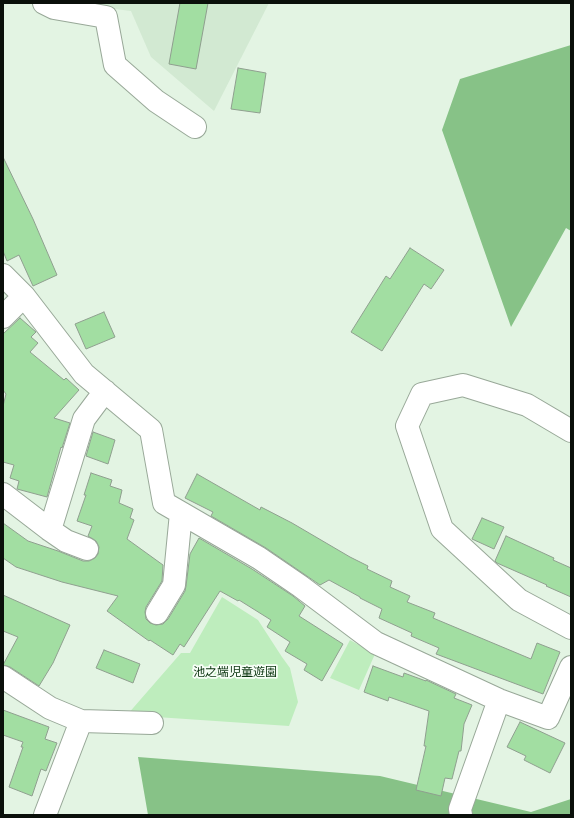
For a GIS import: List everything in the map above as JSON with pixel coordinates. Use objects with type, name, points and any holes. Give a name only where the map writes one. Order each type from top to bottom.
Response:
[{"type":"street","points":[[44,3],[54,8],[106,16],[115,65],[156,101],[195,127]]},
{"type":"street","points":[[3,275],[24,296],[84,374],[151,430],[164,504],[258,558],[300,586],[376,643],[499,700],[548,718],[571,667]]},
{"type":"street","points":[[3,317],[24,296]]},
{"type":"street","points":[[571,431],[527,405],[463,385],[422,394],[407,426],[442,529],[519,600],[571,628]]},
{"type":"street","points":[[50,530],[84,419],[105,391]]},
{"type":"street","points":[[3,494],[66,541],[87,549]]},
{"type":"street","points":[[157,613],[174,585],[181,513]]},
{"type":"street","points":[[3,677],[50,708],[81,721],[152,723]]},
{"type":"street","points":[[461,815],[460,809],[499,700]]},
{"type":"street","points":[[45,815],[81,721]]},
{"type":"shaded area","points":[[66,3],[269,3],[214,111],[151,57],[131,11]]},
{"type":"green space","points":[[571,45],[571,231],[566,228],[511,327],[442,130],[460,79]]},
{"type":"green space","name":"池之端児童遊園","points":[[222,597],[258,620],[290,668],[298,702],[289,726],[127,715],[181,653],[190,653]]},
{"type":"green space","points":[[350,640],[375,654],[359,690],[330,678]]},
{"type":"green space","points":[[138,757],[380,776],[531,812],[571,799],[571,815],[148,815]]},
{"type":"building","points":[[180,3],[208,3],[196,69],[169,64]]},
{"type":"building","points":[[238,68],[266,73],[260,113],[231,109]]},
{"type":"building","points":[[3,157],[33,219],[57,275],[33,286],[19,255],[7,261],[3,251]]},
{"type":"building","points":[[410,248],[444,270],[431,289],[424,284],[382,351],[351,332],[386,276],[390,279]]},
{"type":"building","points":[[104,312],[115,337],[86,349],[75,324]]},
{"type":"building","points":[[20,318],[36,332],[31,337],[38,343],[30,352],[64,380],[66,378],[79,390],[54,418],[70,423],[62,448],[61,447],[47,497],[17,489],[19,481],[10,478],[14,465],[3,462],[3,406],[6,394],[3,390],[3,334]]},
{"type":"building","points":[[93,432],[115,440],[108,464],[86,456]]},
{"type":"building","points":[[91,473],[112,480],[110,486],[122,490],[119,503],[133,509],[130,518],[134,520],[127,539],[163,565],[162,581],[146,607],[146,619],[150,623],[156,625],[163,624],[168,619],[185,591],[190,554],[199,538],[252,569],[293,596],[305,606],[299,616],[343,644],[322,681],[304,670],[307,664],[285,651],[290,642],[267,627],[271,620],[239,600],[238,601],[220,591],[184,647],[180,644],[173,655],[150,640],[149,641],[107,611],[118,596],[62,582],[16,567],[3,558],[3,523],[28,541],[83,561],[89,561],[95,558],[98,554],[99,547],[96,541],[88,536],[92,526],[77,521],[86,495],[84,495]]},
{"type":"building","points":[[197,474],[260,510],[261,507],[292,523],[368,566],[367,569],[392,581],[390,587],[410,596],[407,602],[435,613],[433,618],[531,659],[537,643],[560,652],[543,694],[436,654],[439,648],[411,636],[412,633],[379,618],[382,609],[329,580],[320,585],[266,548],[211,516],[213,512],[185,498]]},
{"type":"building","points":[[482,518],[504,527],[494,549],[472,539]]},
{"type":"building","points":[[506,536],[554,558],[553,560],[571,568],[571,597],[497,563],[495,561]]},
{"type":"building","points":[[3,595],[70,625],[53,663],[39,686],[10,667],[3,665],[18,637],[3,631]]},
{"type":"building","points":[[104,650],[140,664],[133,683],[96,668]]},
{"type":"building","points":[[373,666],[403,677],[404,673],[426,680],[456,694],[454,698],[472,705],[464,724],[461,751],[459,751],[452,779],[445,778],[441,796],[416,790],[426,746],[424,746],[429,711],[389,697],[388,701],[364,692]]},
{"type":"building","points":[[3,710],[49,727],[45,739],[57,743],[46,771],[41,769],[32,796],[9,787],[23,747],[21,747],[23,742],[3,735]]},
{"type":"building","points":[[520,722],[565,743],[550,773],[524,760],[526,756],[507,747]]}]
